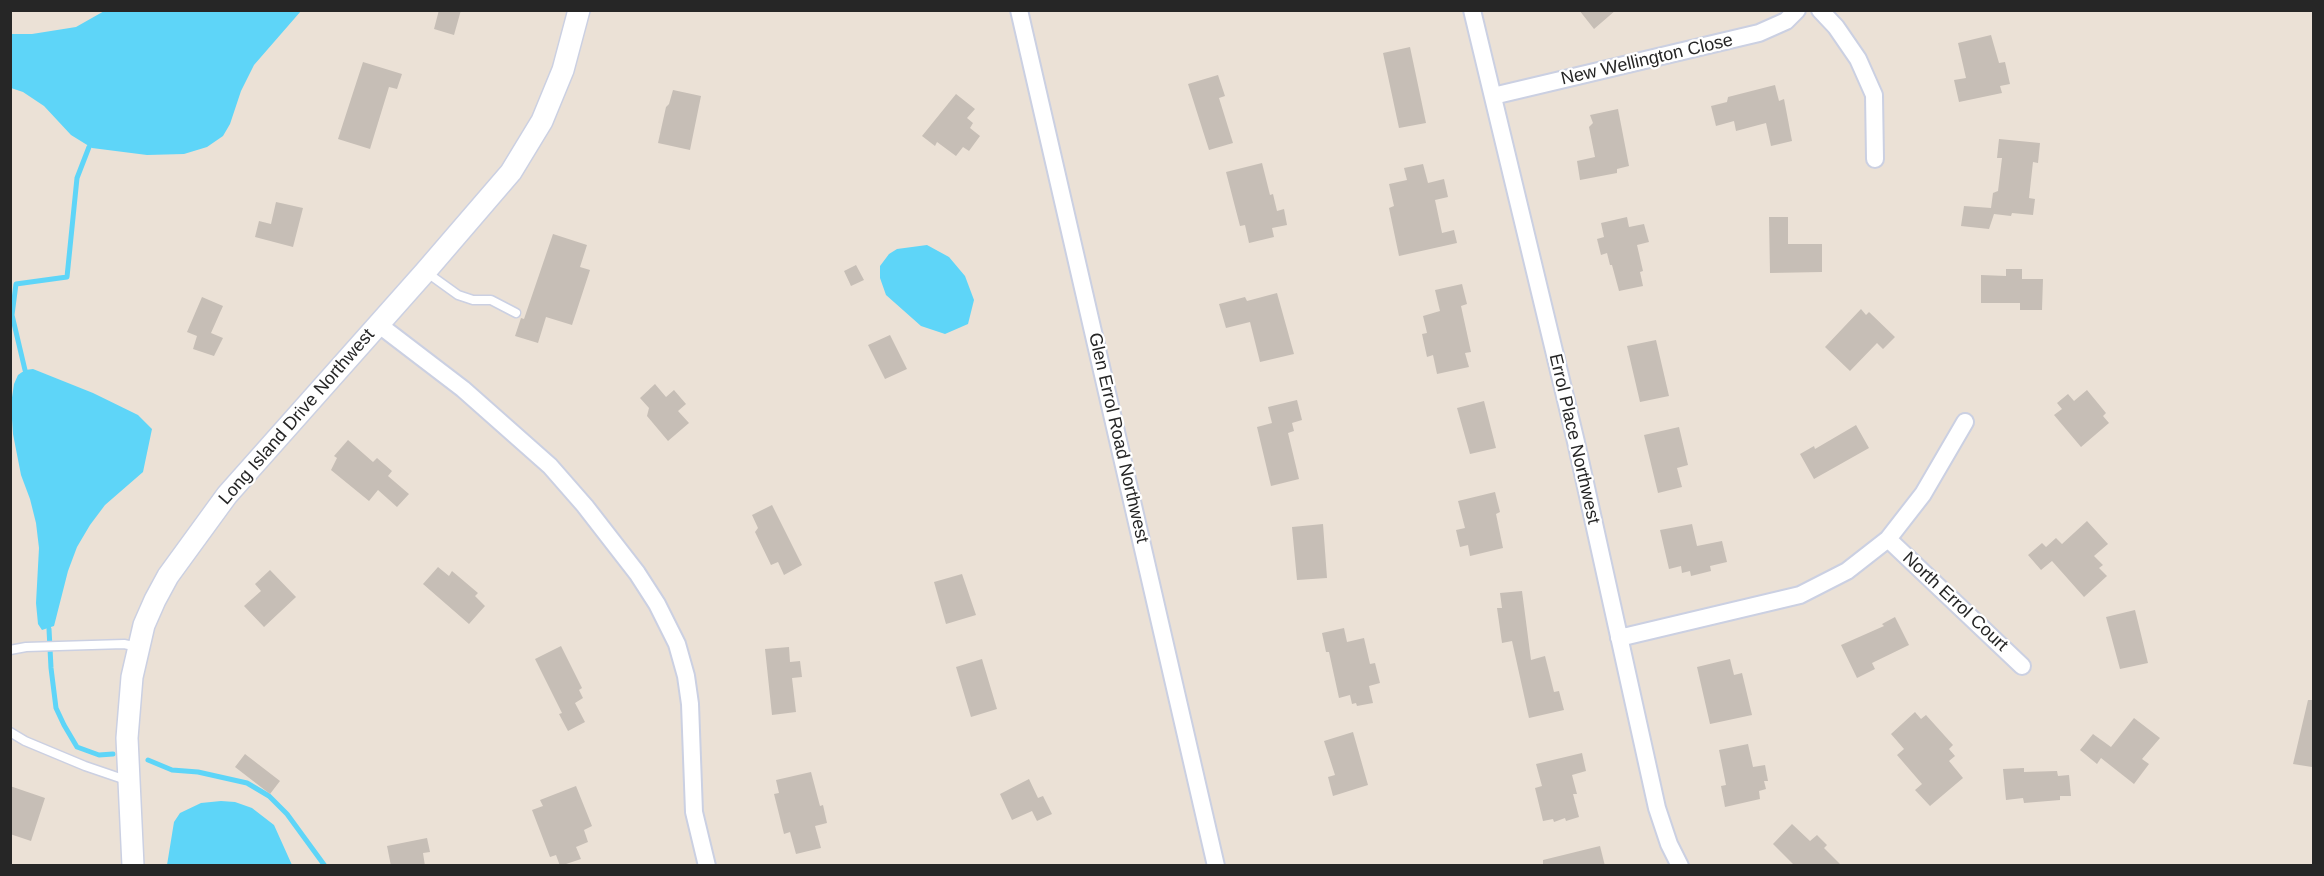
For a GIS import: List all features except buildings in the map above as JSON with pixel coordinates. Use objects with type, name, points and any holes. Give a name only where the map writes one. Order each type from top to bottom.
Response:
[{"type":"street","name":"Long Island Drive Northwest","points":[[133,866],[127,738],[132,677],[147,617],[168,576],[220,504],[511,172],[542,121],[563,70],[579,10]]},
{"type":"street","name":"Glen Errol Road Northwest","points":[[1019,10],[1216,866]]},
{"type":"street","name":"Errol Place Northwest","points":[[1472,10],[1576,442],[1657,808],[1669,844],[1680,866]]},
{"type":"street","name":"New Wellington Close","points":[[1492,96],[1759,33],[1786,21],[1797,10]]},
{"type":"street","points":[[1820,10],[1836,27],[1858,59],[1874,95],[1875,159]]},
{"type":"street","points":[[378,324],[463,389],[550,466],[600,525],[637,573],[657,604],[677,644],[686,676],[690,704],[694,812],[707,866]]},
{"type":"street","points":[[1619,638],[1800,594],[1847,571],[1888,539],[1923,494],[1965,422]]},
{"type":"street","name":"North Errol Court","points":[[1888,539],[2022,666]]},
{"type":"lane","points":[[425,272],[458,295],[473,300],[491,300],[516,313]]},
{"type":"lane","points":[[10,650],[26,647],[124,644],[139,647]]},
{"type":"lane","points":[[10,732],[25,741],[85,766],[129,781]]},
{"type":"water","points":[[106,10],[301,11],[254,65],[223,136],[207,147],[184,154],[147,155],[92,148],[71,135],[44,106],[23,92],[11,88],[11,34],[32,34],[76,27]]},
{"type":"water","points":[[927,245],[949,257],[965,276],[974,300],[968,324],[945,334],[921,326],[886,295],[880,278],[880,266],[889,254],[897,249]]},
{"type":"water","points":[[33,369],[93,393],[138,415],[152,429],[143,472],[105,505],[90,525],[77,547],[68,571],[54,626],[42,630],[38,624],[36,603],[39,548],[36,523],[21,475],[13,434],[11,404],[18,375],[25,370]]},
{"type":"water","points":[[235,802],[252,808],[274,825],[292,865],[167,865],[174,822],[180,813],[201,803]]},
{"type":"waterway","points":[[25,370],[12,315],[16,284],[67,277],[77,178],[89,147]]},
{"type":"waterway","points":[[49,629],[56,708],[64,725],[77,747],[99,755],[113,754]]},
{"type":"waterway","points":[[148,760],[172,770],[198,772],[247,783],[269,796],[287,814],[325,866]]}]
